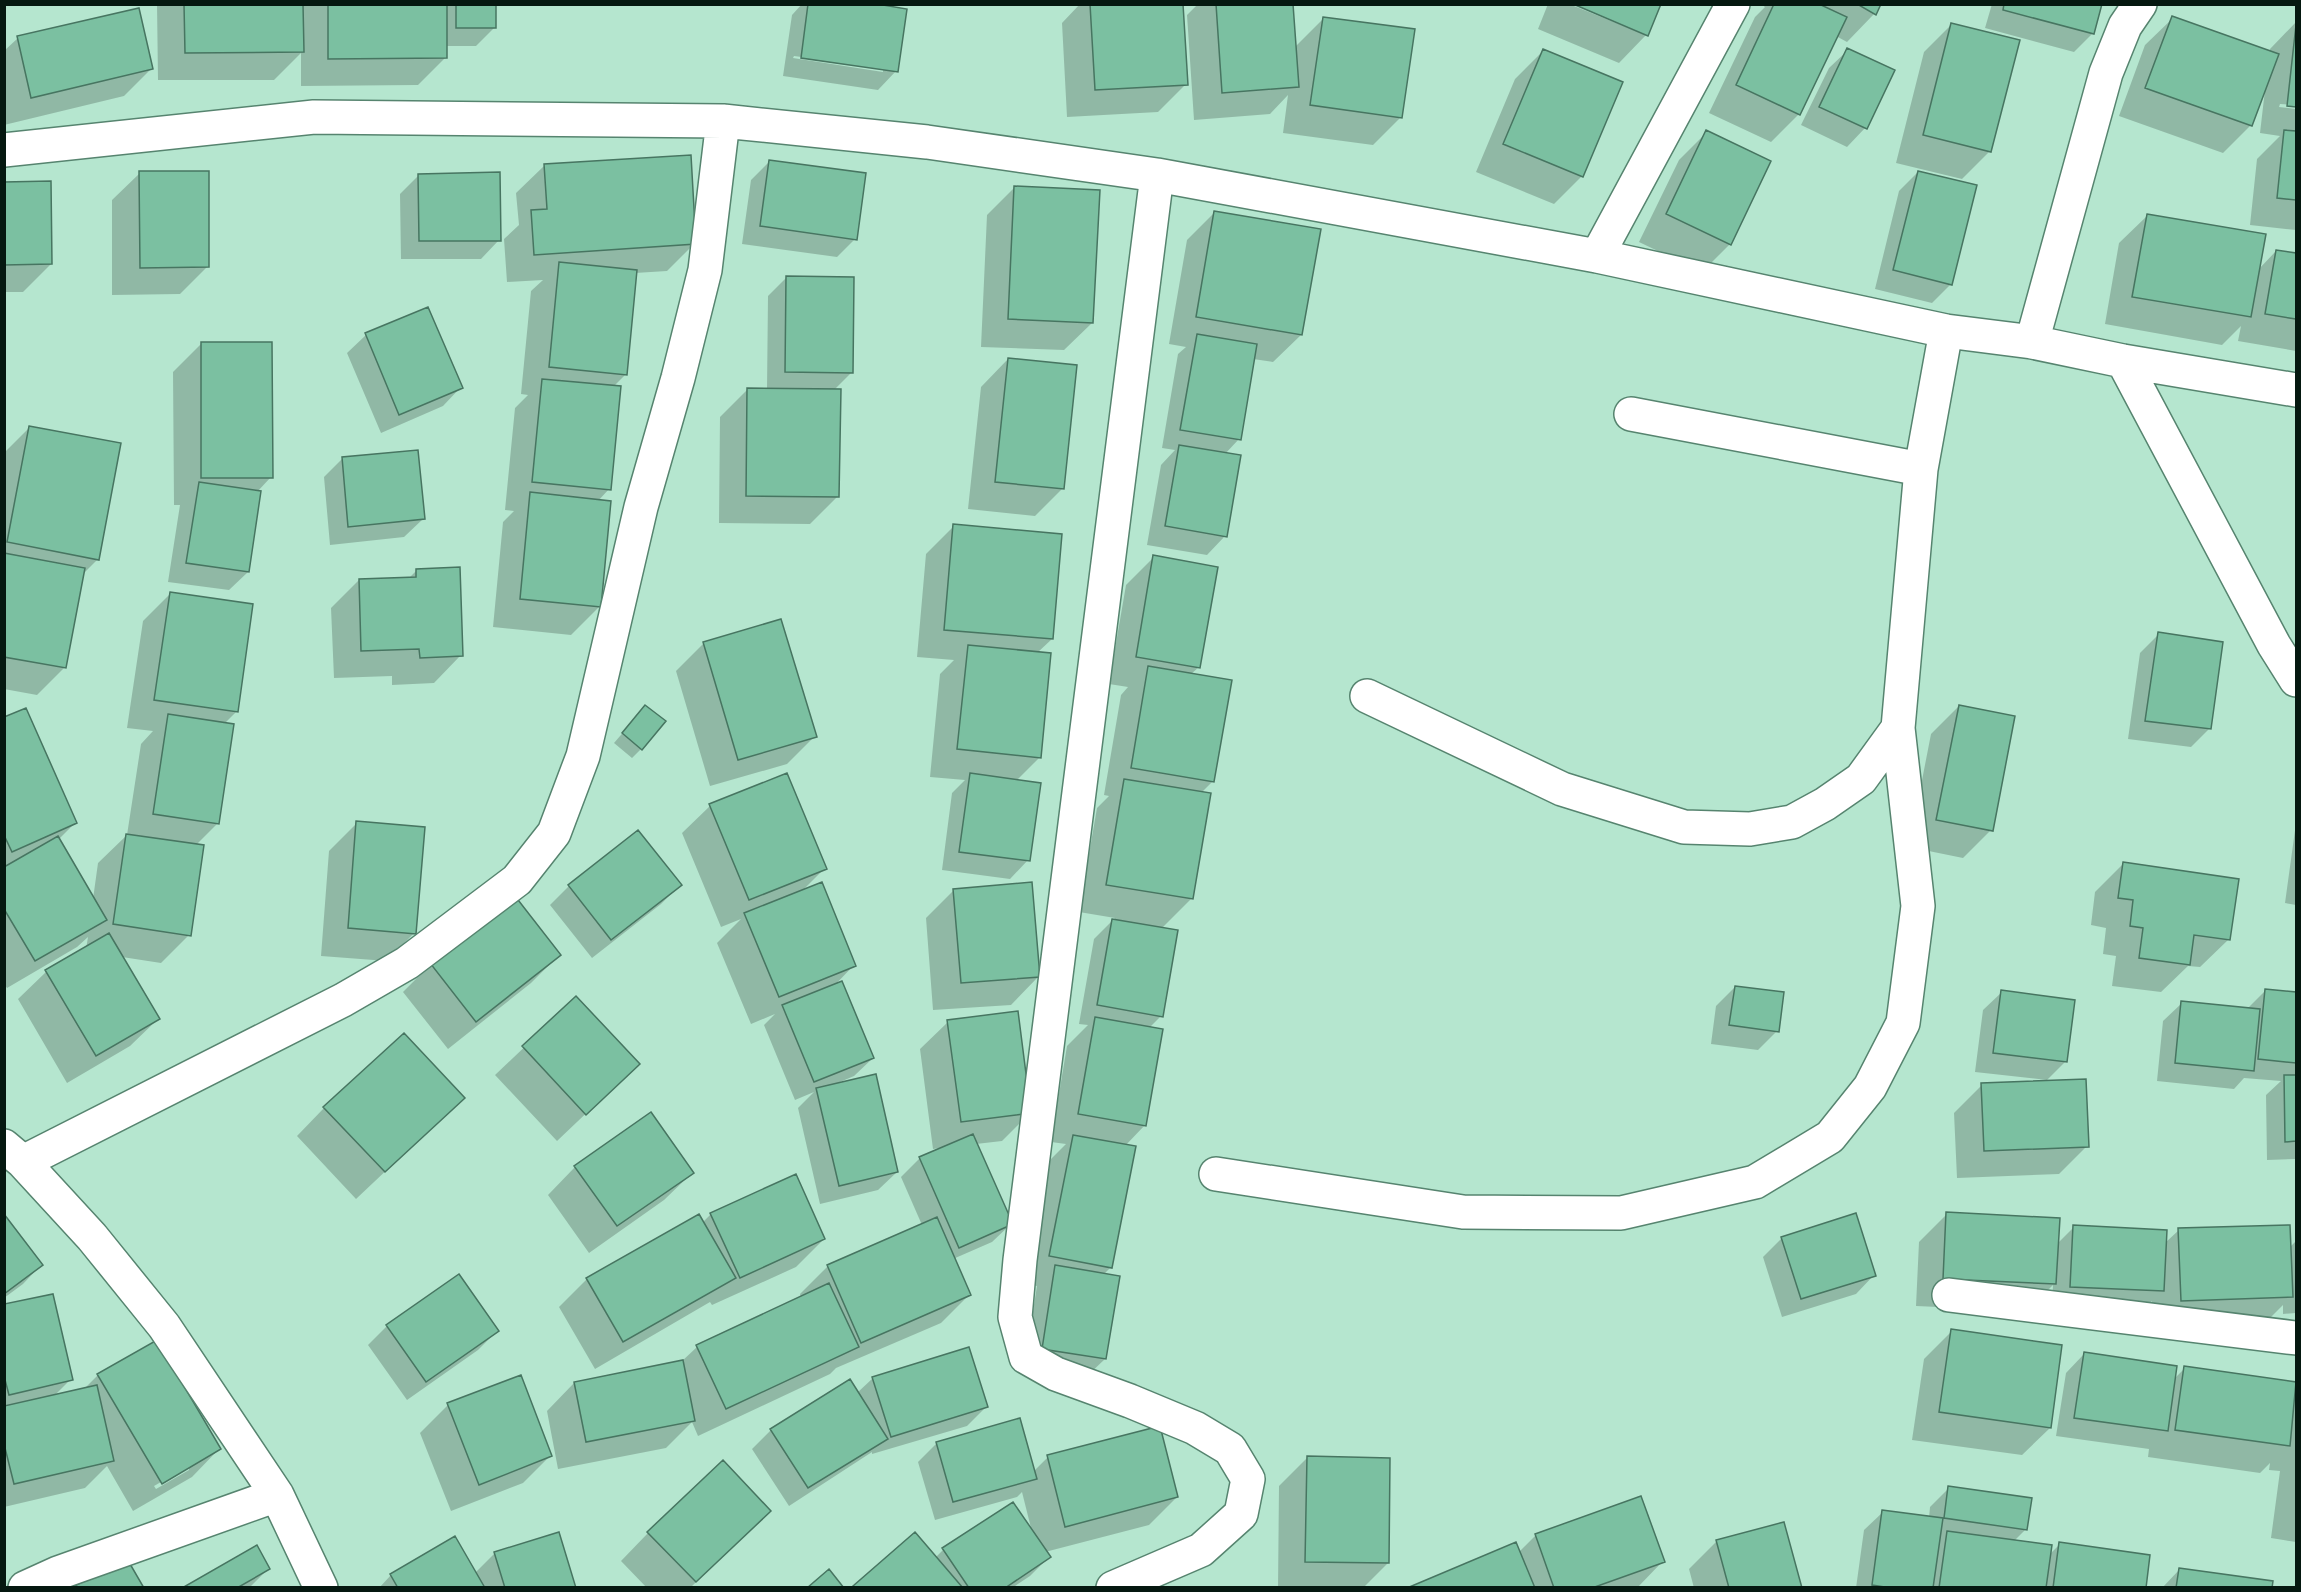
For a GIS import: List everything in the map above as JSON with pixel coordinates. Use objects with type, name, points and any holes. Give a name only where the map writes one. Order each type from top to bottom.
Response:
[{"type":"street","points":[[1597,256],[1733,4]]},
{"type":"street","points":[[2032,342],[2106,73],[2125,26],[2140,4]]},
{"type":"street","points":[[4,150],[314,117],[723,121],[927,142],[1157,175],[1597,256],[1946,331],[2032,342],[2123,361],[2296,390]]},
{"type":"street","points":[[321,1587],[277,1496],[164,1326],[92,1237],[14,1154],[344,1000],[407,963],[517,880],[554,833],[583,756],[641,507],[678,378],[702,281],[723,121]]},
{"type":"street","points":[[1113,1587],[1201,1550],[1241,1514],[1248,1479],[1230,1449],[1195,1428],[1056,1374],[1026,1357],[1015,1317],[1026,1213],[1157,175]]},
{"type":"street","points":[[1216,1174],[1463,1212],[1621,1213],[1755,1182],[1830,1137],[1870,1087],[1903,1023],[1918,906],[1898,728],[1921,470],[1946,331]]},
{"type":"street","points":[[2123,361],[2269,634],[2296,680]]},
{"type":"street","points":[[1631,414],[1921,470]]},
{"type":"street","points":[[1367,696],[1562,789],[1684,827],[1750,829],[1792,822],[1825,804],[1861,779],[1898,728]]},
{"type":"street","points":[[1949,1296],[2296,1338]]},
{"type":"street","points":[[25,1587],[58,1573],[277,1496]]},
{"type":"building","points":[[184,4],[303,4],[304,52],[185,53]]},
{"type":"building","points":[[328,4],[447,4],[447,58],[328,59]]},
{"type":"building","points":[[456,4],[496,4],[496,28],[456,28]]},
{"type":"building","points":[[808,4],[877,4],[907,9],[898,72],[801,58]]},
{"type":"building","points":[[1090,4],[1183,4],[1188,85],[1095,90]]},
{"type":"building","points":[[1216,4],[1293,4],[1299,87],[1222,93]]},
{"type":"building","points":[[1573,4],[1661,4],[1648,36]]},
{"type":"building","points":[[1774,4],[1819,4],[1847,17],[1800,115],[1736,85]]},
{"type":"building","points":[[1857,4],[1881,4],[1876,15]]},
{"type":"building","points":[[2004,4],[2102,4],[2094,34],[2003,10]]},
{"type":"building","points":[[139,8],[153,69],[31,98],[17,36]]},
{"type":"building","points":[[2172,16],[2279,54],[2252,126],[2145,88]]},
{"type":"building","points":[[1323,17],[1415,29],[1402,118],[1310,105]]},
{"type":"building","points":[[1951,23],[2020,40],[1991,152],[1923,135]]},
{"type":"building","points":[[2296,25],[2296,107],[2287,106]]},
{"type":"building","points":[[1847,48],[1895,70],[1867,129],[1819,107]]},
{"type":"building","points":[[1543,49],[1623,82],[1583,177],[1503,144]]},
{"type":"building","points":[[1706,130],[1771,161],[1731,245],[1666,214]]},
{"type":"building","points":[[2284,130],[2296,131],[2296,200],[2277,198]]},
{"type":"building","points":[[691,155],[696,244],[534,255],[531,210],[547,209],[544,164]]},
{"type":"building","points":[[769,160],[866,173],[857,240],[760,226]]},
{"type":"building","points":[[139,171],[209,171],[209,267],[140,268]]},
{"type":"building","points":[[1918,171],[1977,185],[1952,285],[1893,270]]},
{"type":"building","points":[[500,172],[501,241],[419,241],[418,174]]},
{"type":"building","points":[[51,181],[52,264],[4,265],[4,182]]},
{"type":"building","points":[[1014,186],[1100,190],[1093,323],[1008,319]]},
{"type":"building","points":[[1214,211],[1321,229],[1302,335],[1196,317]]},
{"type":"building","points":[[2147,214],[2266,234],[2251,317],[2132,297]]},
{"type":"building","points":[[2276,250],[2296,253],[2296,319],[2265,314]]},
{"type":"building","points":[[559,262],[637,270],[627,375],[549,367]]},
{"type":"building","points":[[786,276],[854,277],[853,373],[785,372]]},
{"type":"building","points":[[428,307],[463,388],[399,415],[365,333]]},
{"type":"building","points":[[1197,334],[1257,344],[1241,440],[1180,430]]},
{"type":"building","points":[[201,342],[272,342],[273,478],[201,478]]},
{"type":"building","points":[[1008,358],[1077,365],[1064,489],[995,482]]},
{"type":"building","points":[[542,379],[621,386],[611,490],[532,482]]},
{"type":"building","points":[[747,388],[841,389],[839,497],[746,496]]},
{"type":"building","points":[[29,426],[121,443],[99,560],[7,542]]},
{"type":"building","points":[[1179,445],[1241,455],[1227,537],[1165,526]]},
{"type":"building","points":[[418,450],[425,519],[348,527],[342,457]]},
{"type":"building","points":[[199,482],[261,491],[249,572],[186,563]]},
{"type":"building","points":[[530,492],[611,501],[601,607],[520,599]]},
{"type":"building","points":[[953,524],[1062,534],[1053,639],[944,630]]},
{"type":"building","points":[[4,553],[85,568],[66,668],[4,657]]},
{"type":"building","points":[[1153,555],[1218,567],[1200,668],[1136,657]]},
{"type":"building","points":[[460,567],[463,656],[420,658],[419,649],[361,651],[359,579],[416,577],[416,569]]},
{"type":"building","points":[[170,592],[253,604],[238,712],[154,700]]},
{"type":"building","points":[[781,619],[817,737],[738,760],[703,642]]},
{"type":"building","points":[[2158,632],[2223,642],[2211,729],[2145,721]]},
{"type":"building","points":[[968,645],[1051,653],[1041,758],[957,749]]},
{"type":"building","points":[[1148,666],[1232,680],[1214,782],[1131,768]]},
{"type":"building","points":[[645,705],[666,721],[642,750],[622,733]]},
{"type":"building","points":[[1959,705],[2015,716],[1993,831],[1936,820]]},
{"type":"building","points":[[26,708],[77,823],[12,852],[4,835],[4,717]]},
{"type":"building","points":[[168,714],[234,724],[219,824],[153,814]]},
{"type":"building","points":[[787,773],[827,869],[749,900],[709,804]]},
{"type":"building","points":[[970,773],[1041,783],[1030,861],[959,852]]},
{"type":"building","points":[[1124,779],[1211,793],[1193,899],[1106,885]]},
{"type":"building","points":[[356,821],[425,827],[416,934],[348,928]]},
{"type":"building","points":[[638,830],[682,885],[611,940],[568,885]]},
{"type":"building","points":[[126,834],[204,845],[191,936],[113,924]]},
{"type":"building","points":[[58,836],[107,920],[35,961],[4,909],[4,867]]},
{"type":"building","points":[[2123,862],[2239,879],[2230,940],[2194,935],[2190,965],[2139,958],[2143,928],[2130,926],[2133,900],[2118,898]]},
{"type":"building","points":[[822,882],[856,966],[779,997],[744,913]]},
{"type":"building","points":[[1032,882],[1040,977],[961,983],[953,889]]},
{"type":"building","points":[[515,896],[561,955],[476,1022],[430,963]]},
{"type":"building","points":[[1112,919],[1178,930],[1163,1017],[1097,1005]]},
{"type":"building","points":[[109,933],[160,1019],[96,1056],[45,970]]},
{"type":"building","points":[[842,981],[874,1058],[814,1082],[782,1005]]},
{"type":"building","points":[[1735,986],[1784,992],[1779,1032],[1729,1025]]},
{"type":"building","points":[[2265,989],[2296,992],[2296,1063],[2258,1059]]},
{"type":"building","points":[[2001,990],[2075,1000],[2067,1062],[1993,1053]]},
{"type":"building","points":[[576,996],[640,1064],[586,1115],[522,1046]]},
{"type":"building","points":[[2181,1001],[2260,1009],[2254,1071],[2175,1063]]},
{"type":"building","points":[[1018,1011],[1031,1113],[961,1122],[947,1020]]},
{"type":"building","points":[[1095,1017],[1163,1029],[1146,1126],[1078,1114]]},
{"type":"building","points":[[404,1033],[465,1098],[385,1172],[323,1107]]},
{"type":"building","points":[[876,1074],[898,1172],[839,1186],[816,1088]]},
{"type":"building","points":[[2284,1075],[2296,1075],[2296,1141],[2285,1142]]},
{"type":"building","points":[[2086,1079],[2089,1147],[1984,1151],[1981,1083]]},
{"type":"building","points":[[651,1112],[694,1173],[617,1226],[574,1166]]},
{"type":"building","points":[[973,1134],[1013,1224],[959,1248],[919,1157]]},
{"type":"building","points":[[1073,1135],[1136,1146],[1112,1268],[1049,1256]]},
{"type":"building","points":[[796,1174],[825,1239],[740,1278],[710,1213]]},
{"type":"building","points":[[1946,1212],[2060,1218],[2056,1284],[1943,1279]]},
{"type":"building","points":[[1856,1213],[1876,1276],[1801,1299],[1781,1237]]},
{"type":"building","points":[[4,1214],[43,1265],[4,1294]]},
{"type":"building","points":[[699,1214],[736,1278],[623,1342],[586,1278]]},
{"type":"building","points":[[937,1217],[971,1295],[861,1343],[827,1265]]},
{"type":"building","points":[[2073,1225],[2167,1230],[2164,1291],[2070,1287]]},
{"type":"building","points":[[2290,1225],[2293,1297],[2181,1301],[2178,1228]]},
{"type":"building","points":[[1055,1265],[1120,1276],[1106,1359],[1042,1349]]},
{"type":"building","points":[[459,1274],[499,1331],[426,1382],[386,1325]]},
{"type":"building","points":[[829,1283],[859,1347],[726,1409],[696,1345]]},
{"type":"building","points":[[53,1294],[73,1380],[9,1395],[4,1376],[4,1304]]},
{"type":"building","points":[[1951,1329],[2062,1345],[2051,1428],[1939,1412]]},
{"type":"building","points":[[157,1340],[221,1449],[162,1484],[97,1374]]},
{"type":"building","points":[[969,1347],[988,1407],[891,1437],[872,1377]]},
{"type":"building","points":[[2084,1352],[2177,1366],[2168,1431],[2074,1418]]},
{"type":"building","points":[[683,1360],[695,1421],[586,1442],[574,1382]]},
{"type":"building","points":[[2184,1366],[2296,1382],[2290,1446],[2175,1430]]},
{"type":"building","points":[[521,1375],[552,1456],[479,1485],[447,1403]]},
{"type":"building","points":[[850,1379],[888,1439],[808,1488],[770,1429]]},
{"type":"building","points":[[97,1385],[114,1461],[14,1484],[4,1444],[4,1406]]},
{"type":"building","points":[[1020,1418],[1037,1479],[953,1502],[936,1442]]},
{"type":"building","points":[[1160,1426],[1178,1497],[1065,1527],[1047,1455]]},
{"type":"building","points":[[1307,1456],[1390,1458],[1389,1563],[1305,1562]]},
{"type":"building","points":[[723,1460],[771,1511],[696,1582],[647,1532]]},
{"type":"building","points":[[1948,1486],[2032,1498],[2027,1530],[1944,1518]]},
{"type":"building","points":[[1641,1496],[1665,1562],[1592,1588],[1554,1588],[1535,1534]]},
{"type":"building","points":[[1013,1502],[1051,1557],[1005,1588],[969,1588],[942,1548]]},
{"type":"building","points":[[1882,1510],[1943,1518],[1933,1588],[1891,1588],[1872,1585]]},
{"type":"building","points":[[1784,1522],[1802,1588],[1729,1588],[1716,1540]]},
{"type":"building","points":[[1947,1531],[2052,1545],[2046,1588],[1939,1588]]},
{"type":"building","points":[[559,1532],[576,1588],[505,1588],[494,1552]]},
{"type":"building","points":[[915,1532],[963,1588],[855,1588],[853,1586]]},
{"type":"building","points":[[455,1536],[485,1588],[398,1588],[390,1574]]},
{"type":"building","points":[[1516,1542],[1535,1588],[1407,1588]]},
{"type":"building","points":[[2059,1542],[2150,1555],[2146,1588],[2053,1588]]},
{"type":"building","points":[[257,1545],[270,1569],[237,1588],[182,1588]]},
{"type":"building","points":[[126,1557],[144,1588],[71,1588]]},
{"type":"building","points":[[2179,1568],[2273,1581],[2272,1588],[2176,1588]]},
{"type":"building","points":[[829,1569],[844,1588],[807,1588]]}]
